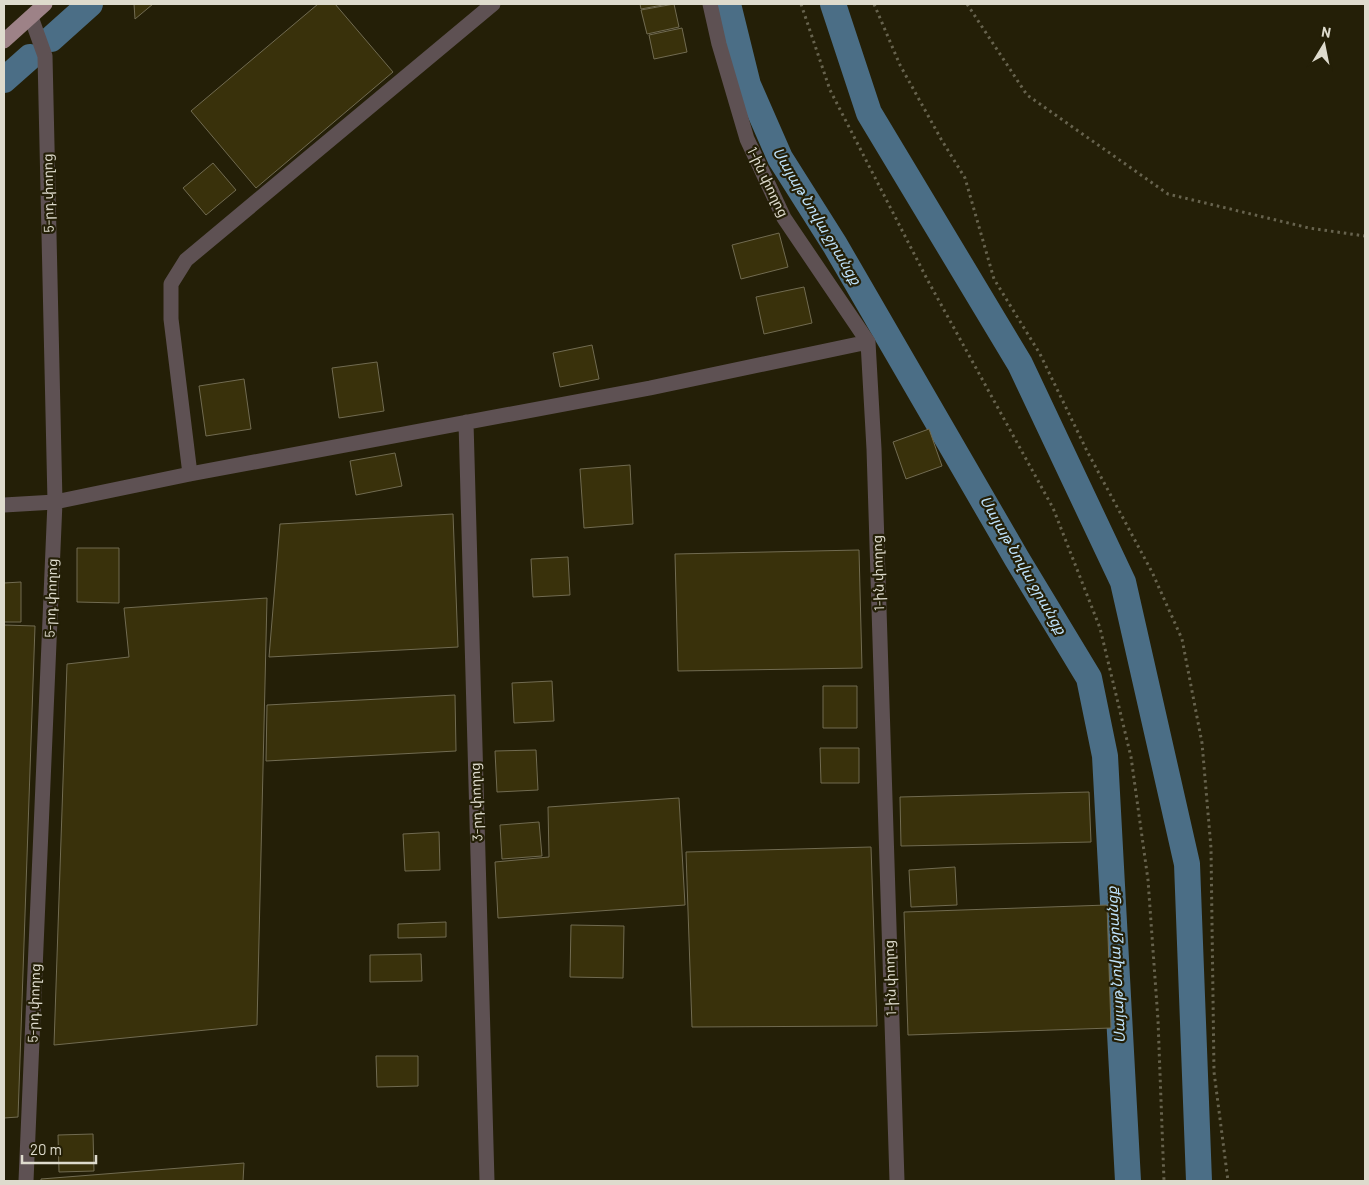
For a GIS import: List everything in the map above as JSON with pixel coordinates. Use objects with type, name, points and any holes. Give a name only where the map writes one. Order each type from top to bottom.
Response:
[{"type":"main road","points":[[4,41],[45,4]]},
{"type":"street","points":[[190,474],[171,319],[171,284],[186,260],[493,4]]},
{"type":"street","name":"1-ին փողոց","points":[[710,4],[719,44],[747,138],[784,218],[868,342],[874,449],[897,1181]]},
{"type":"street","name":"5-րդ փողոց","points":[[26,1181],[55,502],[45,56],[31,17]]},
{"type":"street","points":[[4,505],[55,502],[190,474],[650,388],[868,342]]},
{"type":"street","name":"3-րդ փողոց","points":[[466,422],[487,1181]]},
{"type":"path","points":[[801,4],[830,90],[927,280],[1052,508],[1100,628],[1131,757],[1148,880],[1158,1020],[1164,1181]]},
{"type":"path","points":[[874,4],[900,65],[965,178],[994,279],[1040,354],[1087,451],[1152,572],[1182,639],[1202,743],[1211,838],[1214,1072],[1228,1181]]},
{"type":"path","points":[[967,4],[1027,95],[1168,194],[1309,228],[1365,236]]},
{"type":"building","points":[[134,4],[153,4],[135,19]]},
{"type":"building","points":[[318,4],[335,4],[393,72],[256,188],[191,111]]},
{"type":"building","points":[[640,4],[668,4],[641,9]]},
{"type":"building","points":[[674,4],[679,27],[647,34],[641,10]]},
{"type":"building","points":[[682,28],[687,52],[654,59],[649,35]]},
{"type":"building","points":[[213,163],[236,190],[206,215],[183,188]]},
{"type":"building","points":[[779,233],[788,267],[741,279],[732,245]]},
{"type":"building","points":[[804,287],[812,323],[764,334],[756,297]]},
{"type":"building","points":[[592,345],[599,379],[560,387],[553,353]]},
{"type":"building","points":[[377,362],[384,411],[339,418],[332,368]]},
{"type":"building","points":[[244,379],[251,429],[206,436],[199,386]]},
{"type":"building","points":[[929,429],[942,466],[906,479],[893,442]]},
{"type":"building","points":[[395,453],[402,486],[356,495],[350,461]]},
{"type":"building","points":[[630,465],[633,524],[584,528],[580,469]]},
{"type":"building","points":[[453,514],[458,647],[269,657],[280,524]]},
{"type":"building","points":[[77,548],[119,548],[119,603],[77,602]]},
{"type":"building","points":[[859,550],[862,668],[678,671],[675,554]]},
{"type":"building","points":[[568,557],[570,595],[533,597],[531,559]]},
{"type":"building","points":[[21,582],[21,622],[4,622],[4,583]]},
{"type":"building","points":[[267,598],[257,1025],[54,1045],[67,664],[129,657],[124,608]]},
{"type":"building","points":[[4,625],[35,626],[18,1117],[4,1118]]},
{"type":"building","points":[[552,681],[554,721],[514,723],[512,683]]},
{"type":"building","points":[[823,686],[857,686],[857,728],[823,728]]},
{"type":"building","points":[[455,695],[456,751],[266,761],[267,705]]},
{"type":"building","points":[[820,748],[859,748],[859,783],[821,783]]},
{"type":"building","points":[[536,750],[538,790],[497,792],[495,751]]},
{"type":"building","points":[[1089,792],[1091,842],[901,846],[900,797]]},
{"type":"building","points":[[679,798],[685,905],[498,918],[495,862],[549,857],[548,807]]},
{"type":"building","points":[[539,822],[542,856],[502,859],[500,825]]},
{"type":"building","points":[[439,832],[440,870],[405,871],[403,834]]},
{"type":"building","points":[[871,847],[877,1026],[692,1027],[686,852]]},
{"type":"building","points":[[955,867],[957,905],[911,907],[909,870]]},
{"type":"building","points":[[1107,905],[1111,1028],[908,1035],[904,912]]},
{"type":"building","points":[[446,922],[446,937],[398,938],[398,924]]},
{"type":"building","points":[[571,925],[624,926],[623,978],[570,977]]},
{"type":"building","points":[[421,954],[422,981],[370,982],[370,955]]},
{"type":"building","points":[[376,1056],[418,1056],[418,1086],[377,1087]]},
{"type":"building","points":[[93,1134],[94,1171],[59,1172],[58,1135]]},
{"type":"building","points":[[244,1163],[243,1181],[41,1181],[41,1179]]},
{"type":"waterway","points":[[51,39],[90,4]]},
{"type":"waterway","name":"Սայաթ Նովա ջրանցք","points":[[728,4],[748,85],[780,158],[835,245],[1017,559],[1089,678],[1105,756],[1128,1181]]},
{"type":"waterway","name":"Սայաթ Նովա ջրանցք","points":[[833,4],[869,113],[1020,364],[1123,582],[1187,864],[1199,1181]]},
{"type":"waterway","points":[[4,80],[30,57]]}]
